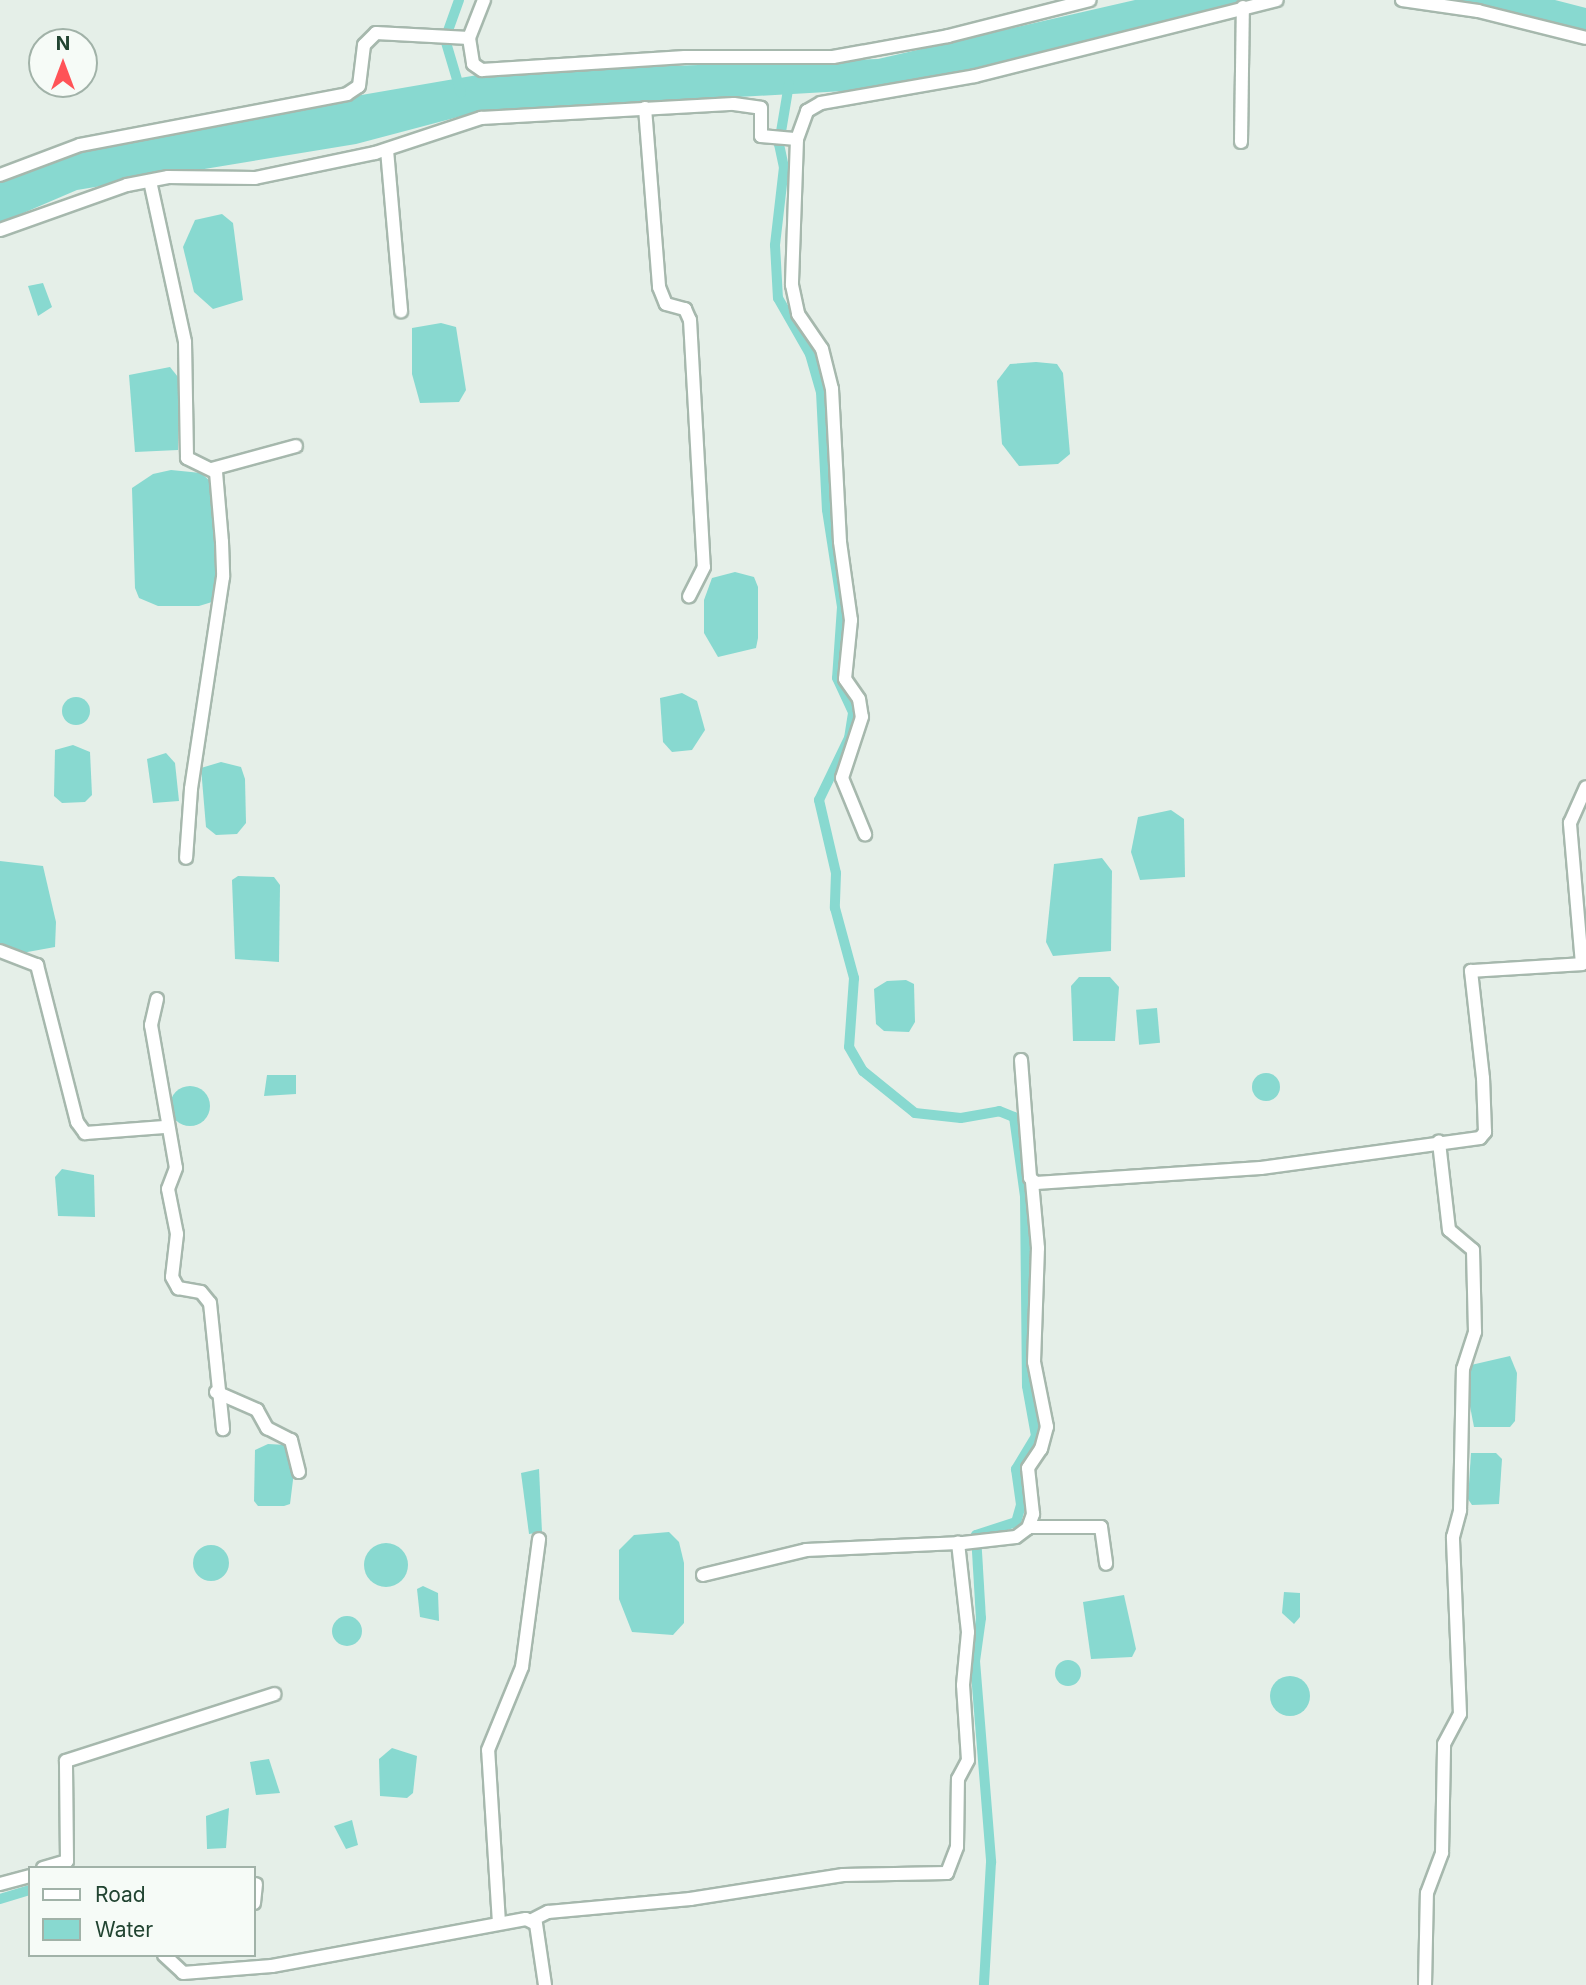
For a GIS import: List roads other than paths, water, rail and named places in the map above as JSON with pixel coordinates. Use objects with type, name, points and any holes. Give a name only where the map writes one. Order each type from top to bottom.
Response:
[{"type":"street","points":[[484,0],[465,37],[473,64],[481,70],[685,57],[833,57],[947,36],[1090,0]]},
{"type":"street","points":[[865,834],[842,778],[860,733],[862,707],[845,679],[851,621],[839,541],[830,372],[793,299],[794,139],[807,111],[821,103],[975,76],[1277,0]]},
{"type":"street","points":[[1402,0],[1478,11],[1586,38]]},
{"type":"street","points":[[1241,142],[1243,7]]},
{"type":"street","points":[[0,174],[80,145],[347,94],[359,86],[370,36],[465,37]]},
{"type":"street","points":[[0,230],[50,208],[149,181],[255,178],[387,150],[481,118],[645,108],[753,106],[763,112],[761,136],[794,139]]},
{"type":"street","points":[[645,108],[659,287],[666,304],[684,309],[690,320],[704,566],[689,596]]},
{"type":"street","points":[[387,150],[401,311]]},
{"type":"street","points":[[149,181],[185,342],[187,458],[212,469],[296,446]]},
{"type":"street","points":[[186,858],[191,789],[223,577],[212,469]]},
{"type":"street","points":[[1032,1182],[1090,1184],[1261,1168],[1439,1142],[1476,1140],[1485,1132],[1471,971],[1582,964],[1570,823],[1586,787]]},
{"type":"street","points":[[0,951],[37,965],[77,1122],[85,1133],[165,1127]]},
{"type":"street","points":[[157,999],[151,1025],[165,1127],[176,1168],[168,1189],[177,1234],[173,1282],[181,1289],[201,1292],[210,1303],[216,1392],[223,1429]]},
{"type":"street","points":[[703,1575],[806,1550],[961,1543],[1016,1537],[1029,1527],[1033,1514],[1028,1468],[1041,1449],[1047,1427],[1034,1362],[1038,1248],[1021,1060]]},
{"type":"street","points":[[1425,1985],[1427,1893],[1442,1853],[1444,1744],[1460,1714],[1454,1537],[1460,1510],[1463,1369],[1475,1332],[1473,1250],[1449,1230],[1439,1142]]},
{"type":"street","points":[[216,1392],[257,1410],[267,1428],[291,1440],[299,1472]]},
{"type":"street","points":[[1029,1527],[1101,1527],[1106,1564]]},
{"type":"street","points":[[499,1923],[488,1750],[522,1667],[539,1539]]},
{"type":"street","points":[[166,1957],[183,1973],[241,1962],[364,1952],[499,1923],[532,1920],[548,1912],[690,1899],[843,1875],[947,1873],[957,1847],[958,1779],[968,1760],[963,1685],[968,1632],[961,1543]]},
{"type":"street","points":[[50,1866],[66,1861],[66,1761],[275,1694]]},
{"type":"street","points":[[0,1884],[28,1877]]},
{"type":"street","points":[[532,1920],[545,1985]]},
{"type":"water","points":[[1135,0],[1249,0],[996,67],[896,88],[477,112],[356,144],[77,190],[0,223],[0,178],[117,137],[495,72],[878,59]]},
{"type":"water","points":[[1444,0],[1555,0],[1586,8],[1586,36]]},
{"type":"water","points":[[222,214],[233,223],[243,300],[213,309],[194,292],[183,247],[195,220]]},
{"type":"water","points":[[43,283],[52,307],[38,316],[28,286]]},
{"type":"water","points":[[441,323],[456,327],[466,390],[459,402],[420,403],[412,374],[412,328]]},
{"type":"water","points":[[1010,364],[1057,364],[1063,373],[1070,454],[1058,464],[1019,466],[1002,444],[997,381]]},
{"type":"water","points":[[170,367],[178,377],[178,450],[135,452],[129,375]]},
{"type":"water","points":[[171,470],[201,473],[210,481],[218,579],[212,602],[199,606],[158,606],[139,598],[135,588],[132,488],[153,474]]},
{"type":"water","points":[[735,572],[754,577],[758,587],[756,648],[718,657],[704,633],[704,600],[712,578]]},
{"type":"water","points":[[682,693],[697,701],[705,730],[692,750],[672,752],[663,742],[660,698]]},
{"type":"water","points":[[76,697],[86,701],[90,711],[86,721],[76,725],[66,721],[62,711],[66,701]]},
{"type":"water","points":[[73,745],[90,752],[92,795],[85,802],[62,803],[54,796],[55,750]]},
{"type":"water","points":[[166,753],[175,763],[179,801],[153,803],[147,759]]},
{"type":"water","points":[[221,762],[241,767],[245,779],[246,823],[237,834],[216,835],[206,827],[201,768]]},
{"type":"water","points":[[1171,810],[1184,819],[1185,877],[1140,880],[1131,852],[1138,817]]},
{"type":"water","points":[[1102,858],[1112,871],[1111,951],[1053,956],[1046,942],[1054,864]]},
{"type":"water","points":[[0,861],[43,866],[56,922],[55,947],[22,953],[0,944]]},
{"type":"water","points":[[238,876],[274,877],[280,885],[279,962],[235,959],[232,880]]},
{"type":"water","points":[[1079,977],[1110,977],[1119,987],[1115,1041],[1073,1041],[1071,986]]},
{"type":"water","points":[[906,980],[914,984],[915,1022],[909,1032],[884,1031],[876,1024],[874,989],[887,981]]},
{"type":"water","points":[[1157,1008],[1160,1043],[1139,1045],[1136,1010]]},
{"type":"water","points":[[1266,1073],[1276,1077],[1280,1087],[1276,1097],[1266,1101],[1256,1097],[1252,1087],[1256,1077]]},
{"type":"water","points":[[267,1075],[296,1075],[296,1094],[264,1096]]},
{"type":"water","points":[[190,1086],[198,1087],[204,1092],[209,1098],[209,1114],[204,1120],[198,1125],[190,1126],[182,1125],[176,1120],[171,1114],[170,1106],[171,1098],[176,1092],[182,1087]]},
{"type":"water","points":[[62,1169],[94,1175],[95,1217],[58,1216],[55,1177]]},
{"type":"water","points":[[1510,1356],[1517,1373],[1515,1421],[1510,1427],[1474,1427],[1468,1396],[1471,1365]]},
{"type":"water","points":[[268,1444],[287,1445],[294,1472],[290,1504],[284,1506],[258,1506],[254,1501],[255,1450]]},
{"type":"water","points":[[1471,1453],[1496,1453],[1502,1459],[1499,1504],[1472,1505],[1468,1499]]},
{"type":"water","points":[[539,1469],[542,1532],[529,1534],[521,1473]]},
{"type":"water","points":[[669,1532],[679,1542],[684,1563],[684,1623],[673,1635],[632,1632],[619,1599],[619,1550],[634,1535]]},
{"type":"water","points":[[386,1543],[395,1544],[402,1549],[407,1556],[407,1574],[402,1581],[395,1586],[386,1587],[377,1586],[370,1581],[365,1574],[364,1565],[365,1556],[370,1549],[377,1544]]},
{"type":"water","points":[[211,1545],[224,1550],[229,1563],[224,1576],[211,1581],[198,1576],[193,1563],[198,1550]]},
{"type":"water","points":[[423,1586],[438,1593],[439,1621],[420,1617],[417,1589]]},
{"type":"water","points":[[1284,1592],[1300,1593],[1300,1617],[1294,1624],[1282,1613]]},
{"type":"water","points":[[1124,1595],[1136,1649],[1132,1657],[1091,1659],[1083,1602]]},
{"type":"water","points":[[347,1616],[358,1620],[362,1631],[358,1642],[347,1646],[336,1642],[332,1631],[336,1620]]},
{"type":"water","points":[[1068,1660],[1077,1664],[1081,1673],[1077,1682],[1068,1686],[1059,1682],[1055,1673],[1059,1664]]},
{"type":"water","points":[[1290,1676],[1298,1677],[1304,1682],[1309,1688],[1309,1704],[1304,1710],[1298,1715],[1290,1716],[1282,1715],[1276,1710],[1271,1704],[1270,1696],[1271,1688],[1276,1682],[1282,1677]]},
{"type":"water","points":[[392,1748],[417,1756],[413,1793],[407,1798],[380,1796],[379,1759]]},
{"type":"water","points":[[269,1759],[280,1793],[256,1795],[250,1762]]},
{"type":"water","points":[[229,1808],[226,1848],[207,1849],[206,1816]]},
{"type":"water","points":[[352,1820],[358,1845],[346,1849],[334,1826]]},
{"type":"waterway","points":[[459,0],[445,39],[461,93]]},
{"type":"waterway","points":[[789,84],[779,144],[784,167],[775,245],[778,298],[810,354],[821,392],[827,510],[842,607],[837,678],[853,713],[849,738],[819,800],[836,873],[835,908],[854,978],[849,1047],[863,1071],[915,1113],[961,1118],[999,1111],[1014,1117],[1025,1196],[1027,1386],[1036,1436],[1016,1469],[1021,1505],[1016,1522],[976,1535],[981,1618],[975,1661],[991,1862],[984,1985]]},
{"type":"waterway","points":[[0,1899],[28,1891]]}]
